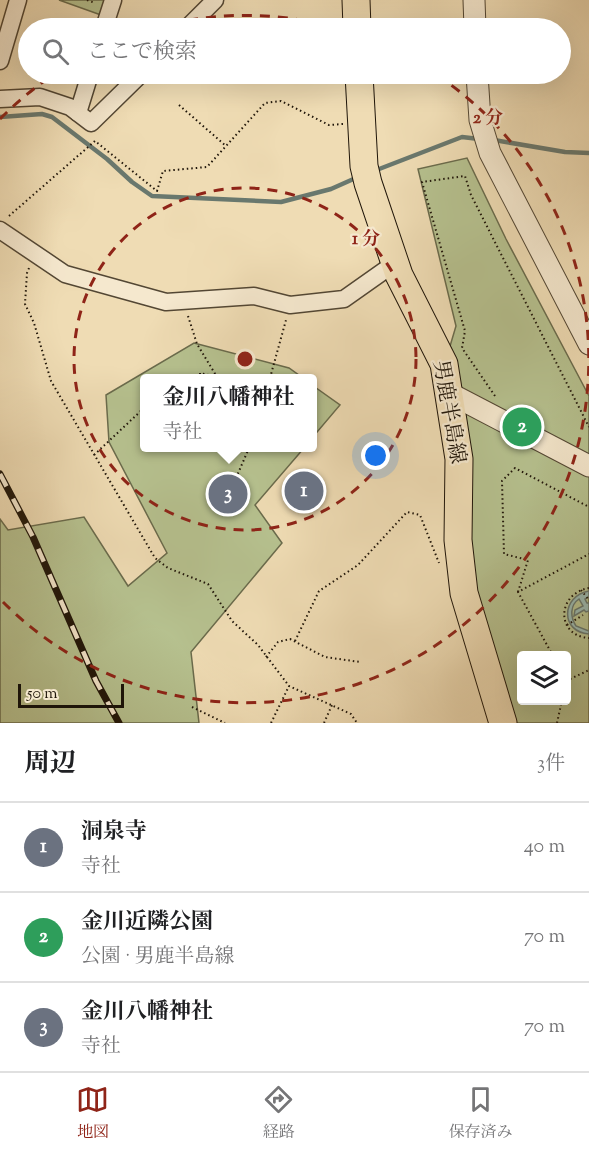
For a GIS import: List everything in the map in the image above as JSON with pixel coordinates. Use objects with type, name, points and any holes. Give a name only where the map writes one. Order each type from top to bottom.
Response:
[{"type":"main road","points":[[356,0],[357,18]]},
{"type":"main road","name":"男鹿半島線","points":[[359,84],[360,122],[366,175],[395,263],[444,364],[459,459],[458,540],[464,593],[502,723]]},
{"type":"street","points":[[0,61],[18,0]]},
{"type":"street","points":[[107,18],[113,0]]},
{"type":"street","points":[[197,18],[215,0]]},
{"type":"street","points":[[474,0],[475,18]]},
{"type":"street","points":[[78,113],[87,84]]},
{"type":"street","points":[[0,99],[40,97],[70,107],[91,123],[131,84]]},
{"type":"street","points":[[478,84],[480,120],[490,153],[589,344]]},
{"type":"street","points":[[4,224],[37,255],[65,274],[166,302],[254,296],[290,305],[344,299],[395,263]]},
{"type":"street","points":[[449,393],[589,466]]},
{"type":"path","points":[[4,224],[95,141],[157,191],[163,171],[207,167],[265,103],[281,101],[329,125],[360,122]]},
{"type":"path","points":[[179,105],[226,146]]},
{"type":"path","points":[[494,395],[462,348],[465,331],[423,182],[465,176],[471,195],[589,427]]},
{"type":"path","points":[[37,255],[27,273],[25,304],[34,323],[51,381],[155,558],[168,568],[208,584],[232,621],[258,645],[289,686],[351,714],[357,723]]},
{"type":"path","points":[[183,301],[197,344],[215,374]]},
{"type":"path","points":[[271,374],[290,305]]},
{"type":"path","points":[[94,455],[140,412]]},
{"type":"path","points":[[236,478],[247,452]]},
{"type":"path","points":[[550,651],[518,592],[528,560],[504,554],[502,481],[515,468],[589,507]]},
{"type":"path","points":[[296,641],[318,591],[358,565],[407,512],[420,515],[442,571]]},
{"type":"path","points":[[518,592],[589,554]]},
{"type":"path","points":[[589,588],[581,590],[568,600],[564,616],[567,624],[578,636],[589,638]]},
{"type":"path","points":[[581,590],[589,600]]},
{"type":"path","points":[[567,624],[583,615]]},
{"type":"path","points":[[266,657],[278,642],[290,639],[325,657],[360,662]]},
{"type":"path","points":[[571,679],[589,670]]},
{"type":"path","points":[[271,723],[289,686]]},
{"type":"path","points":[[324,723],[332,705]]},
{"type":"path","points":[[557,723],[561,705]]},
{"type":"path","points":[[192,707],[225,723]]},
{"type":"green space","points":[[59,0],[106,0],[101,15]]},
{"type":"green space","points":[[467,158],[506,239],[589,396],[589,723],[502,723],[466,594],[445,363],[456,326],[418,169]]},
{"type":"green space","points":[[194,343],[289,368],[297,374],[142,374]]},
{"type":"green space","points":[[140,375],[140,452],[301,452],[255,505],[282,543],[191,652],[199,723],[0,723],[0,519],[8,530],[84,517],[128,586],[167,553],[109,442],[106,395]]},
{"type":"green space","points":[[317,389],[340,405],[317,432]]},
{"type":"water","points":[[589,591],[589,597],[585,599],[589,603],[589,611],[584,610],[574,616],[575,610],[583,606],[579,599],[572,611],[576,626],[589,631],[589,634],[573,627],[568,614],[573,600]]},
{"type":"building","points":[[228,480],[241,486],[239,493],[236,491],[234,495],[238,497],[233,507],[218,501],[223,491],[226,492],[229,487],[225,485]]},
{"type":"waterway","points":[[0,117],[42,114],[52,117],[152,196],[281,202],[331,189],[358,177]]},
{"type":"waterway","points":[[374,171],[462,137],[479,139]]},
{"type":"waterway","points":[[494,140],[565,152],[589,153]]},
{"type":"railway","points":[[0,474],[33,537],[96,681],[119,723]]},
{"type":"place","name":"金川近隣公園","points":[[522,427]]},
{"type":"place","name":"洞泉寺","points":[[304,491]]},
{"type":"place","name":"金川八幡神社","points":[[228,494]]}]
